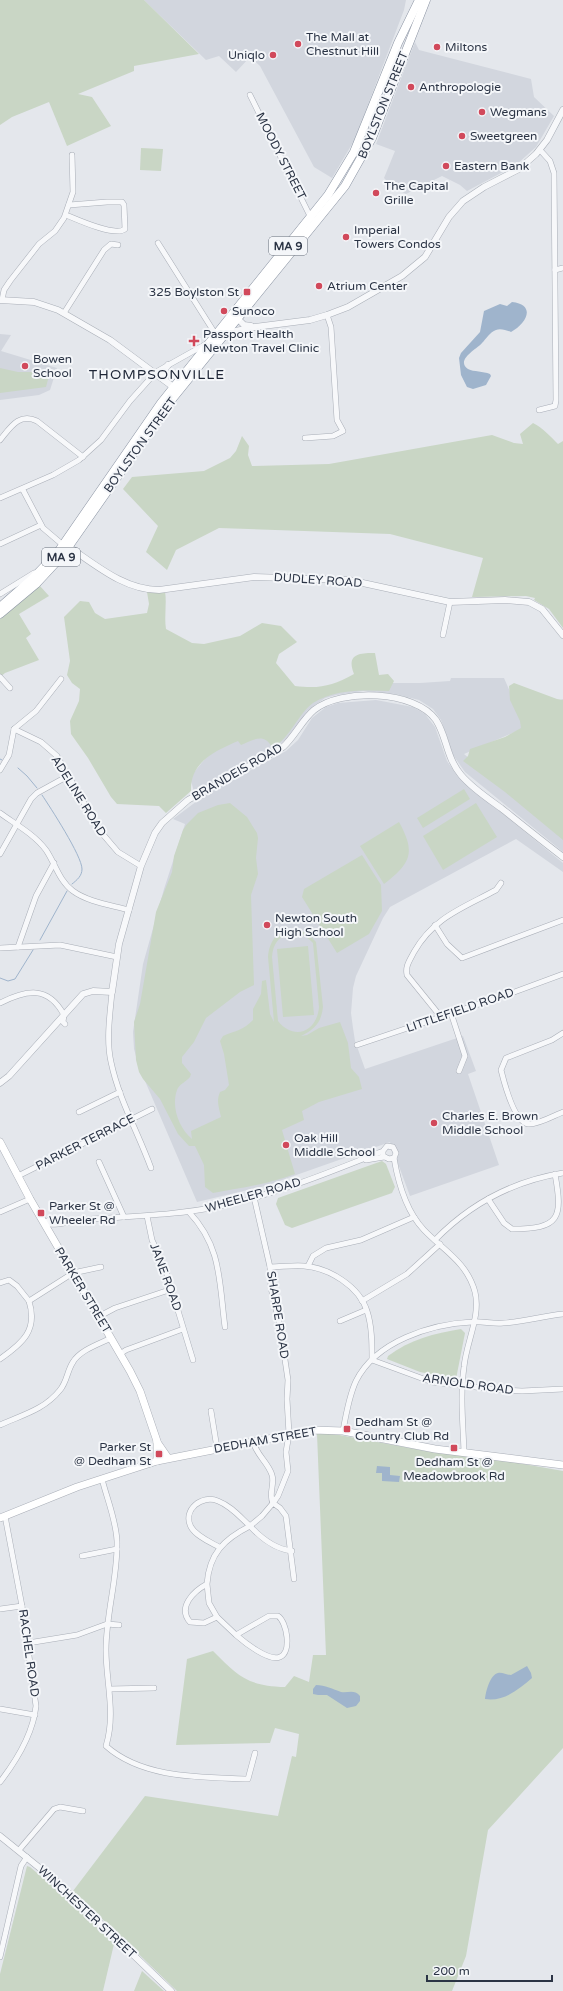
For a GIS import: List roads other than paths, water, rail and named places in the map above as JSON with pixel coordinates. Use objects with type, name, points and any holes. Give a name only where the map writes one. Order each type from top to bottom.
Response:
[{"type":"highway","name":"BOYLSTON STREET","points":[[173,387],[226,334],[331,204],[356,168],[376,129],[416,14],[418,0]]},
{"type":"highway","name":"BOYLSTON STREET","points":[[0,614],[42,579],[66,546],[173,387],[311,218],[332,189],[351,157],[416,14],[426,0]]},
{"type":"highway","points":[[416,14],[431,0]]},
{"type":"highway","name":"BOYLSTON STREET","points":[[0,606],[66,546]]},
{"type":"main road","name":"PARKER STREET","points":[[0,1142],[30,1199],[140,1391],[157,1442],[168,1458]]},
{"type":"main road","name":"DEDHAM STREET","points":[[2,1517],[102,1479],[157,1461],[313,1430],[343,1431],[435,1448],[563,1465]]},
{"type":"main road","name":"PARKER STREET","points":[[157,1442],[157,1461]]},
{"type":"street","name":"MOODY STREET","points":[[250,95],[311,218]]},
{"type":"street","points":[[226,334],[255,327],[310,320],[327,315],[356,303],[412,269],[428,253],[449,217],[463,201],[484,187],[519,169],[540,150],[563,110]]},
{"type":"street","points":[[540,150],[550,161],[554,173],[556,406],[540,410]]},
{"type":"street","points":[[72,155],[73,188],[66,215],[57,229],[39,244],[10,281],[4,290],[1,300],[37,302],[64,313],[107,338],[173,387]]},
{"type":"street","points":[[66,215],[107,230],[122,231],[126,229],[124,205],[122,202],[69,205]]},
{"type":"street","points":[[158,243],[216,335]]},
{"type":"street","points":[[64,313],[104,250],[111,244],[118,245]]},
{"type":"street","points":[[554,270],[563,268]]},
{"type":"street","points":[[305,438],[333,436],[343,431],[337,420],[330,327],[327,315]]},
{"type":"street","points":[[238,319],[245,326],[255,327]]},
{"type":"street","points":[[0,498],[23,490],[64,470],[83,457],[104,436],[130,400],[155,373],[209,343]]},
{"type":"street","points":[[168,365],[163,374],[173,387]]},
{"type":"street","points":[[0,440],[15,422],[29,418],[36,421],[83,457]]},
{"type":"street","name":"DUDLEY ROAD","points":[[23,490],[41,525],[50,535],[117,578],[144,590],[159,590],[237,578],[274,577],[349,580],[450,602],[505,600],[529,602],[543,610],[563,635]]},
{"type":"street","points":[[0,544],[41,525]]},
{"type":"street","points":[[0,594],[45,566]]},
{"type":"street","points":[[443,635],[450,602]]},
{"type":"street","points":[[0,677],[10,688]]},
{"type":"street","points":[[0,770],[9,754],[14,729],[36,711],[62,679]]},
{"type":"street","name":"BRANDEIS ROAD","points":[[150,1168],[145,1151],[130,1119],[120,1092],[110,1055],[112,992],[117,957],[129,910],[142,866],[154,833],[162,822],[188,800],[283,747],[292,739],[308,715],[323,704],[337,699],[358,695],[390,698],[424,708],[436,720],[450,758],[462,776],[481,793],[563,857]]},
{"type":"street","name":"ADELINE ROAD","points":[[14,729],[47,746],[57,756],[96,826],[108,842],[127,859],[142,866]]},
{"type":"street","points":[[0,854],[24,809],[37,793],[68,776]]},
{"type":"street","points":[[0,813],[37,840],[54,863],[61,878],[73,891],[86,897],[129,910]]},
{"type":"street","points":[[18,947],[19,939],[36,896],[54,863]]},
{"type":"street","points":[[441,1017],[407,975],[406,971],[408,964],[418,945],[445,916],[496,890],[501,883]]},
{"type":"street","points":[[435,925],[447,944],[462,958],[563,920]]},
{"type":"street","points":[[0,948],[60,945],[117,957]]},
{"type":"street","name":"LITTLEFIELD ROAD","points":[[357,1045],[563,974]]},
{"type":"street","points":[[0,1083],[9,1076],[82,994],[87,992],[112,992]]},
{"type":"street","points":[[0,1003],[21,994],[38,993],[50,997],[59,1007],[64,1015],[64,1024]]},
{"type":"street","points":[[451,1013],[465,1056],[459,1071]]},
{"type":"street","points":[[563,1033],[552,1040],[506,1058],[501,1070],[516,1115],[522,1122],[528,1124],[563,1112]]},
{"type":"street","points":[[78,1112],[120,1092]]},
{"type":"street","name":"PARKER TERRACE","points":[[18,1176],[152,1109]]},
{"type":"street","points":[[389,1158],[396,1152],[393,1147],[387,1146],[383,1151],[389,1158],[395,1170],[414,1217],[462,1265],[468,1273],[475,1292],[476,1305],[465,1355],[462,1385],[464,1452]]},
{"type":"street","name":"WHEELER ROAD","points":[[44,1223],[51,1219],[72,1221],[147,1216],[189,1212],[222,1206],[254,1197],[360,1161],[383,1151]]},
{"type":"street","name":"WHEELER ROAD","points":[[360,1161],[389,1158]]},
{"type":"street","points":[[99,1162],[124,1217]]},
{"type":"street","points":[[436,1240],[470,1210],[488,1199],[520,1184],[563,1173]]},
{"type":"street","points":[[488,1199],[504,1223],[512,1229],[547,1224],[555,1219],[557,1213],[558,1191],[555,1174]]},
{"type":"street","name":"SHARPE ROAD","points":[[218,1547],[228,1538],[250,1526],[262,1516],[278,1496],[288,1471],[286,1452],[289,1434],[287,1374],[280,1326],[271,1288],[270,1267],[254,1197]]},
{"type":"street","points":[[0,1212],[30,1199]]},
{"type":"street","points":[[189,1212],[204,1231],[215,1252],[225,1327]]},
{"type":"street","name":"JANE ROAD","points":[[147,1216],[152,1240],[172,1289],[193,1360]]},
{"type":"street","points":[[308,1266],[313,1256],[326,1248],[361,1240],[414,1217]]},
{"type":"street","points":[[362,1301],[401,1278],[440,1244]]},
{"type":"street","points":[[270,1267],[308,1266],[319,1268],[340,1279],[352,1289],[362,1301],[366,1310],[371,1337],[372,1360]]},
{"type":"street","points":[[29,1301],[73,1273],[101,1267]]},
{"type":"street","points":[[0,1284],[8,1280],[13,1282],[29,1301],[33,1317],[29,1332],[14,1348],[0,1359]]},
{"type":"street","points":[[98,1317],[115,1308],[172,1289]]},
{"type":"street","points":[[340,1321],[366,1310]]},
{"type":"street","points":[[343,1431],[351,1394],[363,1371],[372,1360],[393,1345],[410,1336],[431,1328],[473,1322],[502,1323],[563,1314]]},
{"type":"street","points":[[120,1354],[126,1350],[183,1328]]},
{"type":"street","points":[[0,1425],[27,1415],[46,1404],[60,1390],[73,1361],[111,1338]]},
{"type":"street","name":"ARNOLD ROAD","points":[[372,1360],[422,1379],[522,1391],[563,1389]]},
{"type":"street","points":[[211,1411],[217,1448]]},
{"type":"street","points":[[253,1441],[254,1448],[270,1469],[273,1476],[274,1484],[271,1496],[273,1503],[280,1508],[286,1516],[292,1551],[294,1579]]},
{"type":"street","points":[[102,1479],[114,1526],[117,1549],[107,1624],[106,1652],[112,1714],[106,1746],[115,1753],[136,1763],[177,1775],[248,1779],[255,1753]]},
{"type":"street","points":[[236,1635],[269,1616],[278,1616],[285,1623],[287,1644],[285,1653],[276,1658],[255,1650],[236,1635],[217,1617],[209,1602],[207,1584],[218,1547],[199,1535],[191,1526],[190,1516],[192,1510],[199,1501],[210,1499],[218,1501],[231,1509],[269,1543],[279,1548],[292,1551]]},
{"type":"street","name":"RACHEL ROAD","points":[[0,1782],[26,1740],[34,1721],[36,1697],[22,1606],[2,1517]]},
{"type":"street","points":[[82,1556],[117,1549]]},
{"type":"street","points":[[207,1584],[194,1592],[188,1599],[186,1611],[187,1617],[190,1622],[195,1623],[204,1623],[217,1617]]},
{"type":"street","points":[[0,1609],[22,1606]]},
{"type":"street","points":[[28,1643],[77,1635],[107,1624],[119,1626]]},
{"type":"street","points":[[110,1689],[154,1688]]},
{"type":"street","points":[[0,1709],[35,1715]]},
{"type":"street","points":[[19,1850],[54,1809],[59,1807],[83,1811]]},
{"type":"street","name":"WINCHESTER STREET","points":[[0,1836],[57,1882],[171,1991]]},
{"type":"street","points":[[0,1957],[21,1866],[27,1857]]},
{"type":"water","points":[[512,302],[520,304],[527,311],[524,320],[511,332],[501,329],[494,331],[465,358],[465,366],[468,369],[487,373],[491,376],[486,385],[473,389],[467,387],[461,375],[459,358],[461,353],[480,332],[484,311],[500,304],[507,306]]},
{"type":"water","points":[[377,1466],[390,1467],[390,1475],[400,1476],[399,1482],[382,1481],[382,1473],[376,1473]]},
{"type":"water","points":[[527,1666],[532,1678],[522,1686],[505,1697],[499,1699],[485,1699],[489,1684],[495,1674],[500,1673],[511,1675]]},
{"type":"water","points":[[316,1685],[326,1686],[341,1692],[356,1693],[360,1696],[360,1701],[356,1706],[347,1708],[327,1695],[313,1694],[313,1689]]},
{"type":"waterway","points":[[18,768],[37,788]]},
{"type":"waterway","points":[[42,795],[65,832],[81,863],[81,874],[72,884]]},
{"type":"waterway","points":[[40,940],[67,891]]},
{"type":"waterway","points":[[0,978],[8,981],[15,979],[33,950]]},
{"type":"place","name":"The Mall at Chestnut Hill","points":[[298,44]]},
{"type":"place","name":"Miltons","points":[[437,47]]},
{"type":"place","name":"Uniqlo","points":[[273,55]]},
{"type":"place","name":"Anthropologie","points":[[411,87]]},
{"type":"place","name":"Wegmans","points":[[482,112]]},
{"type":"place","name":"Sweetgreen","points":[[462,136]]},
{"type":"place","name":"Eastern Bank","points":[[446,166]]},
{"type":"place","name":"The Capital Grille","points":[[376,193]]},
{"type":"place","name":"Imperial Towers Condos","points":[[346,237]]},
{"type":"place","name":"Atrium Center","points":[[319,286]]},
{"type":"place","name":"325 Boylston St","points":[[247,292]]},
{"type":"place","name":"Sunoco","points":[[224,311]]},
{"type":"place","name":"Passport Health Newton Travel Clinic","points":[[194,341]]},
{"type":"place","name":"Bowen School","points":[[25,366]]},
{"type":"place","name":"Newton South High School","points":[[267,925]]},
{"type":"place","name":"Charles E. Brown Middle School","points":[[434,1123]]},
{"type":"place","name":"Oak Hill Middle School","points":[[286,1145]]},
{"type":"place","name":"Parker St @ Wheeler Rd","points":[[41,1213]]},
{"type":"place","name":"Dedham St @ Country Club Rd","points":[[347,1429]]},
{"type":"place","name":"Dedham St @ Meadowbrook Rd","points":[[454,1448]]},
{"type":"place","name":"Parker St @ Dedham St","points":[[159,1454]]},
{"type":"district","name":"THOMPSONVILLE","points":[[157,374]]}]
